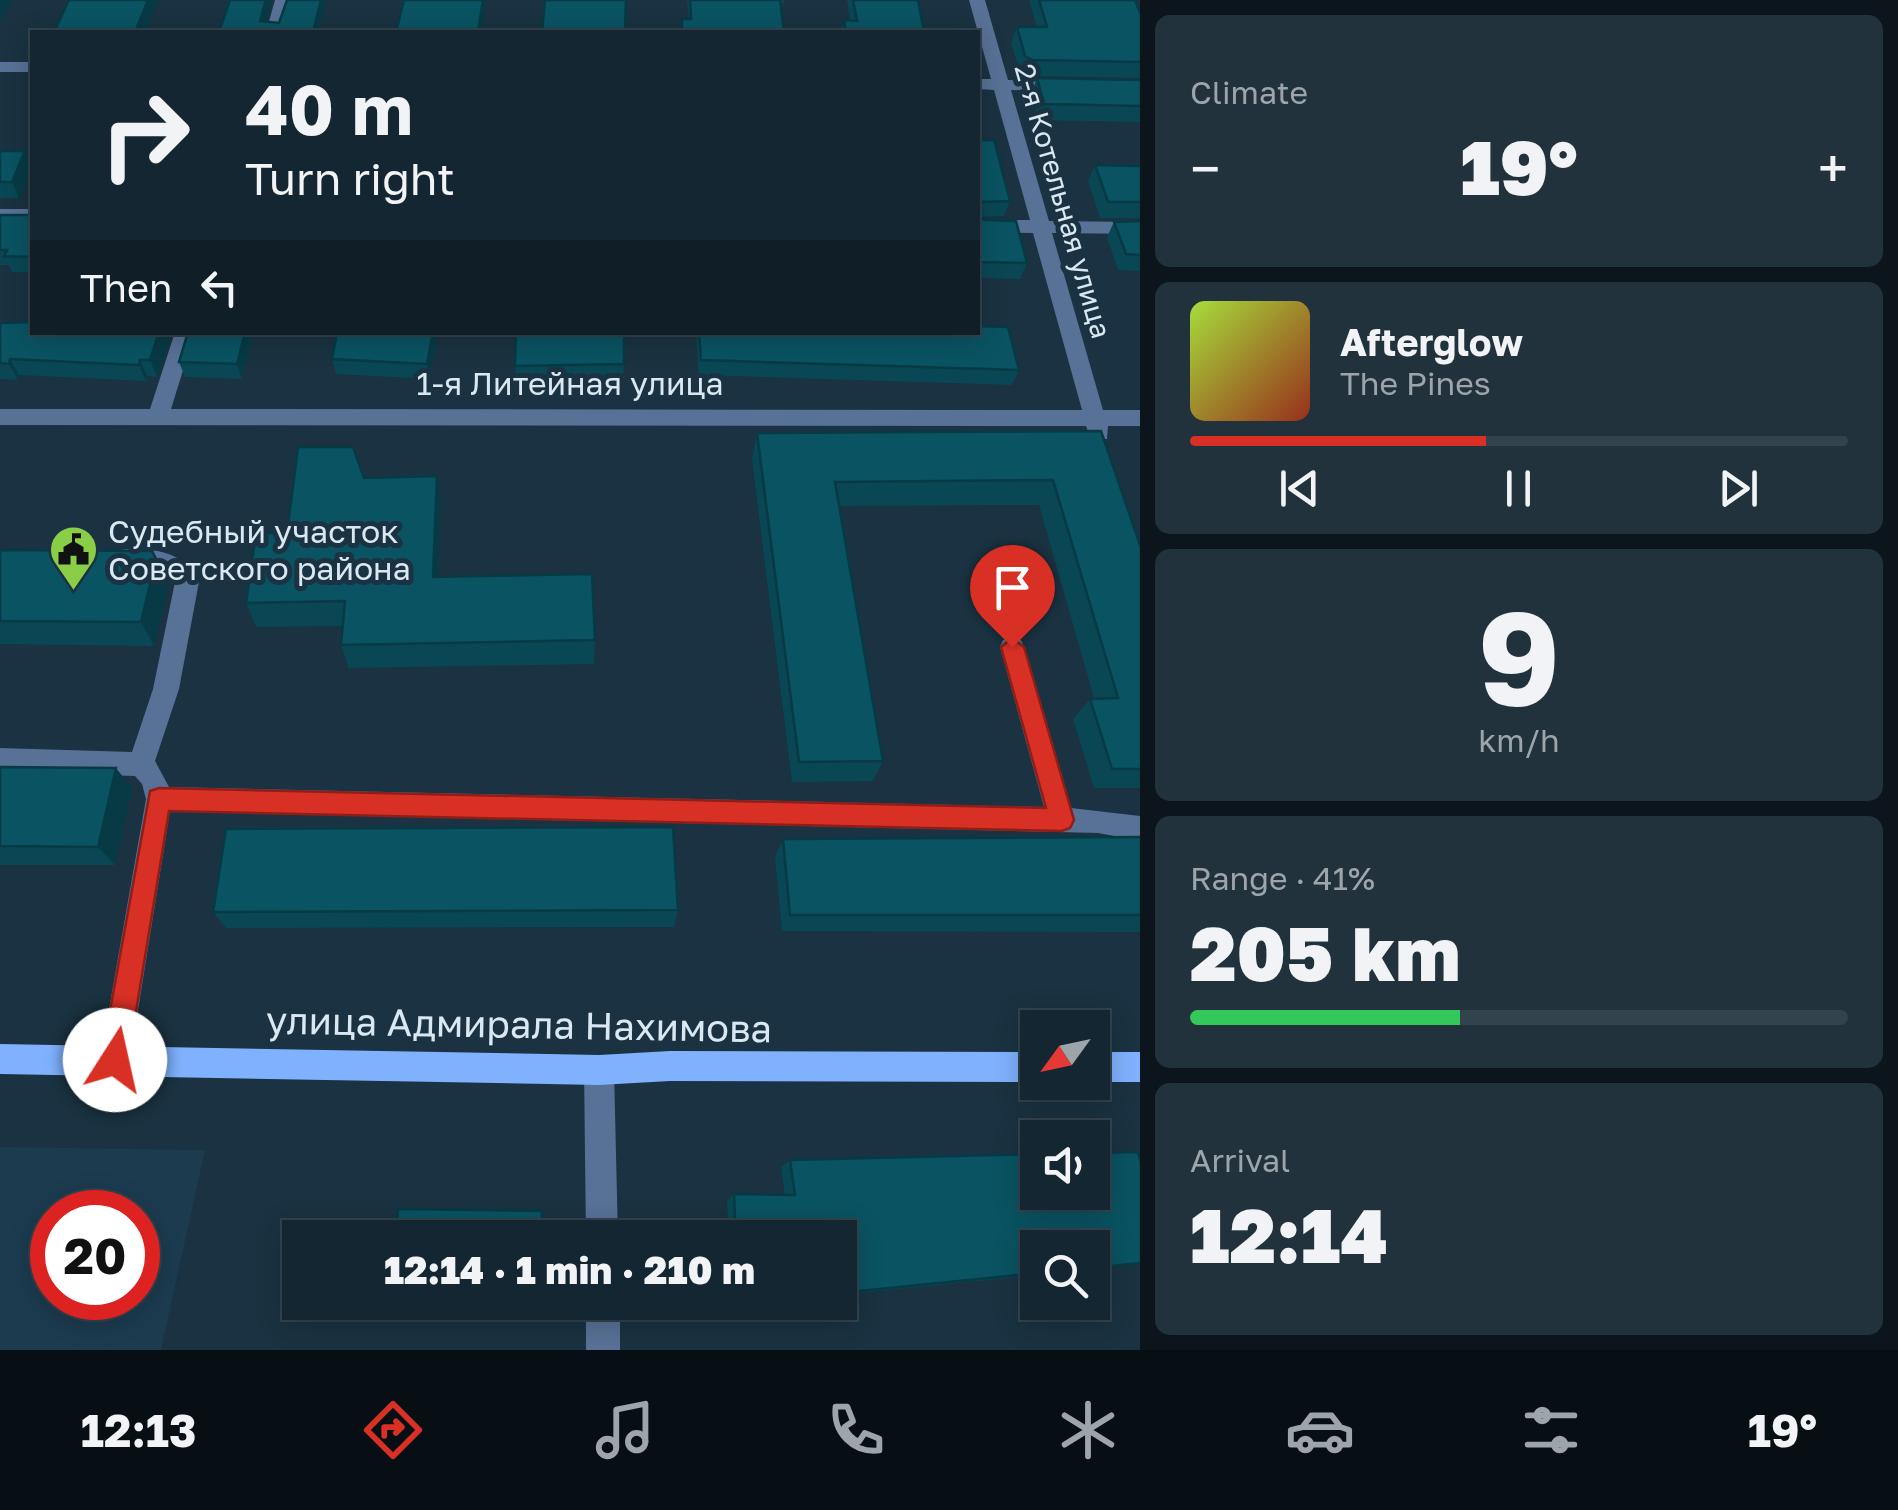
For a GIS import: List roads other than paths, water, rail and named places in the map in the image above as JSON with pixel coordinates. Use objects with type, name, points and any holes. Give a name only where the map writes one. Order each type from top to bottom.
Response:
[{"type":"main road","name":"улица Адмирала Нахимова","points":[[0,1059],[599,1070],[1020,1067]]},
{"type":"main road","points":[[1110,1067],[1140,1067]]},
{"type":"street","points":[[275,30],[283,0]]},
{"type":"street","name":"2-я Котельная улица","points":[[976,0],[1105,452]]},
{"type":"street","points":[[0,67],[30,68]]},
{"type":"street","points":[[980,84],[1081,86]]},
{"type":"street","points":[[0,214],[30,215]]},
{"type":"street","points":[[980,226],[1140,228]]},
{"type":"street","points":[[158,417],[184,335]]},
{"type":"street","name":"1-я Литейная улица","points":[[0,417],[1140,418]]},
{"type":"street","points":[[92,556],[166,560],[182,570],[186,582],[166,690],[141,764]]},
{"type":"street","points":[[1012,647],[1062,820]]},
{"type":"street","points":[[0,760],[141,764],[154,779],[159,799],[115,1060]]},
{"type":"street","points":[[159,799],[1098,821],[1140,829]]},
{"type":"street","points":[[599,1070],[602,1220]]},
{"type":"street","points":[[602,1320],[603,1350]]},
{"type":"place","name":"Судебный участок Советского района","points":[[73,592]]}]
